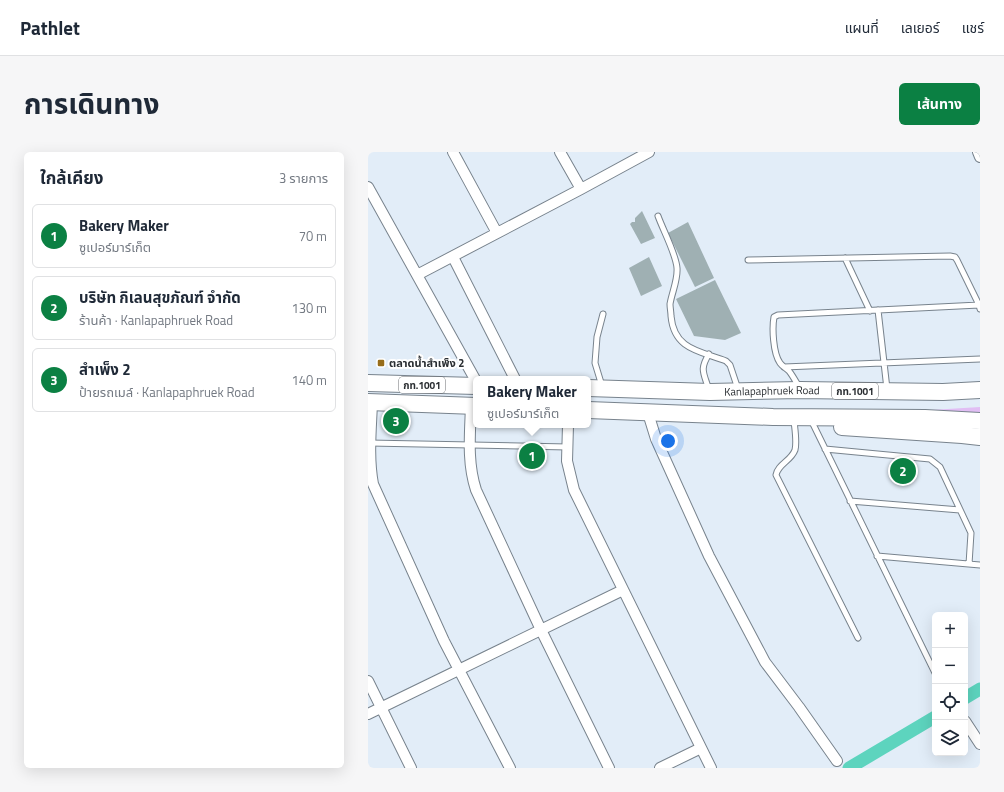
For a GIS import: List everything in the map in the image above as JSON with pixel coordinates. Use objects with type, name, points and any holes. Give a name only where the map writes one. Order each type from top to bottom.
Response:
[{"type":"main road","name":"กท.1001","points":[[368,383],[473,386]]},
{"type":"main road","name":"Kanlapaphruek Road","points":[[595,388],[710,392],[800,390],[887,392],[980,390]]},
{"type":"main road","name":"กท.1001","points":[[370,403],[473,406]]},
{"type":"main road","points":[[591,410],[773,417],[925,418],[980,421]]},
{"type":"main road","points":[[773,417],[813,424],[862,429],[980,437]]},
{"type":"street","points":[[453,152],[497,233]]},
{"type":"street","points":[[560,152],[581,189]]},
{"type":"street","points":[[417,275],[649,152]]},
{"type":"street","points":[[978,152],[980,157]]},
{"type":"street","points":[[368,187],[473,376]]},
{"type":"street","points":[[453,257],[514,376]]},
{"type":"street","points":[[370,403],[370,473],[373,484],[444,641],[510,768]]},
{"type":"street","points":[[473,406],[470,446],[472,477],[476,490],[541,630],[609,768]]},
{"type":"street","points":[[648,413],[656,439],[710,556],[765,662],[837,761]]},
{"type":"street","points":[[568,428],[567,461],[574,490],[711,768]]},
{"type":"street","points":[[368,714],[623,590]]},
{"type":"street","points":[[368,681],[411,768]]},
{"type":"street","points":[[968,726],[980,744]]},
{"type":"street","points":[[660,768],[701,748]]},
{"type":"lane","points":[[658,216],[677,268],[670,306],[675,334],[683,344],[692,349],[726,361],[730,365],[739,392]]},
{"type":"lane","points":[[748,260],[955,257],[980,307],[778,315],[774,317],[774,349],[776,357],[790,373],[800,390]]},
{"type":"lane","points":[[845,258],[870,311]]},
{"type":"lane","points":[[878,310],[887,392]]},
{"type":"lane","points":[[595,388],[597,337],[603,314]]},
{"type":"lane","points":[[709,354],[703,364],[702,370],[710,392]]},
{"type":"lane","points":[[784,367],[980,359]]},
{"type":"lane","points":[[794,421],[795,450],[790,458],[780,466],[776,475],[858,638]]},
{"type":"lane","points":[[813,424],[932,667]]},
{"type":"lane","points":[[369,443],[568,447]]},
{"type":"lane","points":[[825,449],[930,458],[940,467],[970,533],[968,564]]},
{"type":"lane","points":[[850,501],[960,510]]},
{"type":"lane","points":[[878,556],[980,565]]},
{"type":"shaded area","points":[[980,407],[980,420],[931,410]]},
{"type":"building","points":[[642,211],[655,238],[641,244],[630,224],[635,222],[635,218]]},
{"type":"building","points":[[688,222],[714,278],[695,287],[668,233]]},
{"type":"building","points":[[649,257],[662,286],[641,296],[629,268]]},
{"type":"building","points":[[715,280],[741,333],[725,340],[694,336],[676,299]]},
{"type":"waterway","points":[[968,696],[980,689]]},
{"type":"waterway","points":[[849,768],[932,719]]},
{"type":"place","name":"ตลาดน้ำสำเพ็ง 2","points":[[381,363]]},
{"type":"place","name":"สำเพ็ง 2","points":[[396,421]]},
{"type":"place","name":"Bakery Maker","points":[[532,456]]},
{"type":"place","name":"บริษัท กิเลนสุขภัณฑ์ จำกัด","points":[[903,471]]}]
